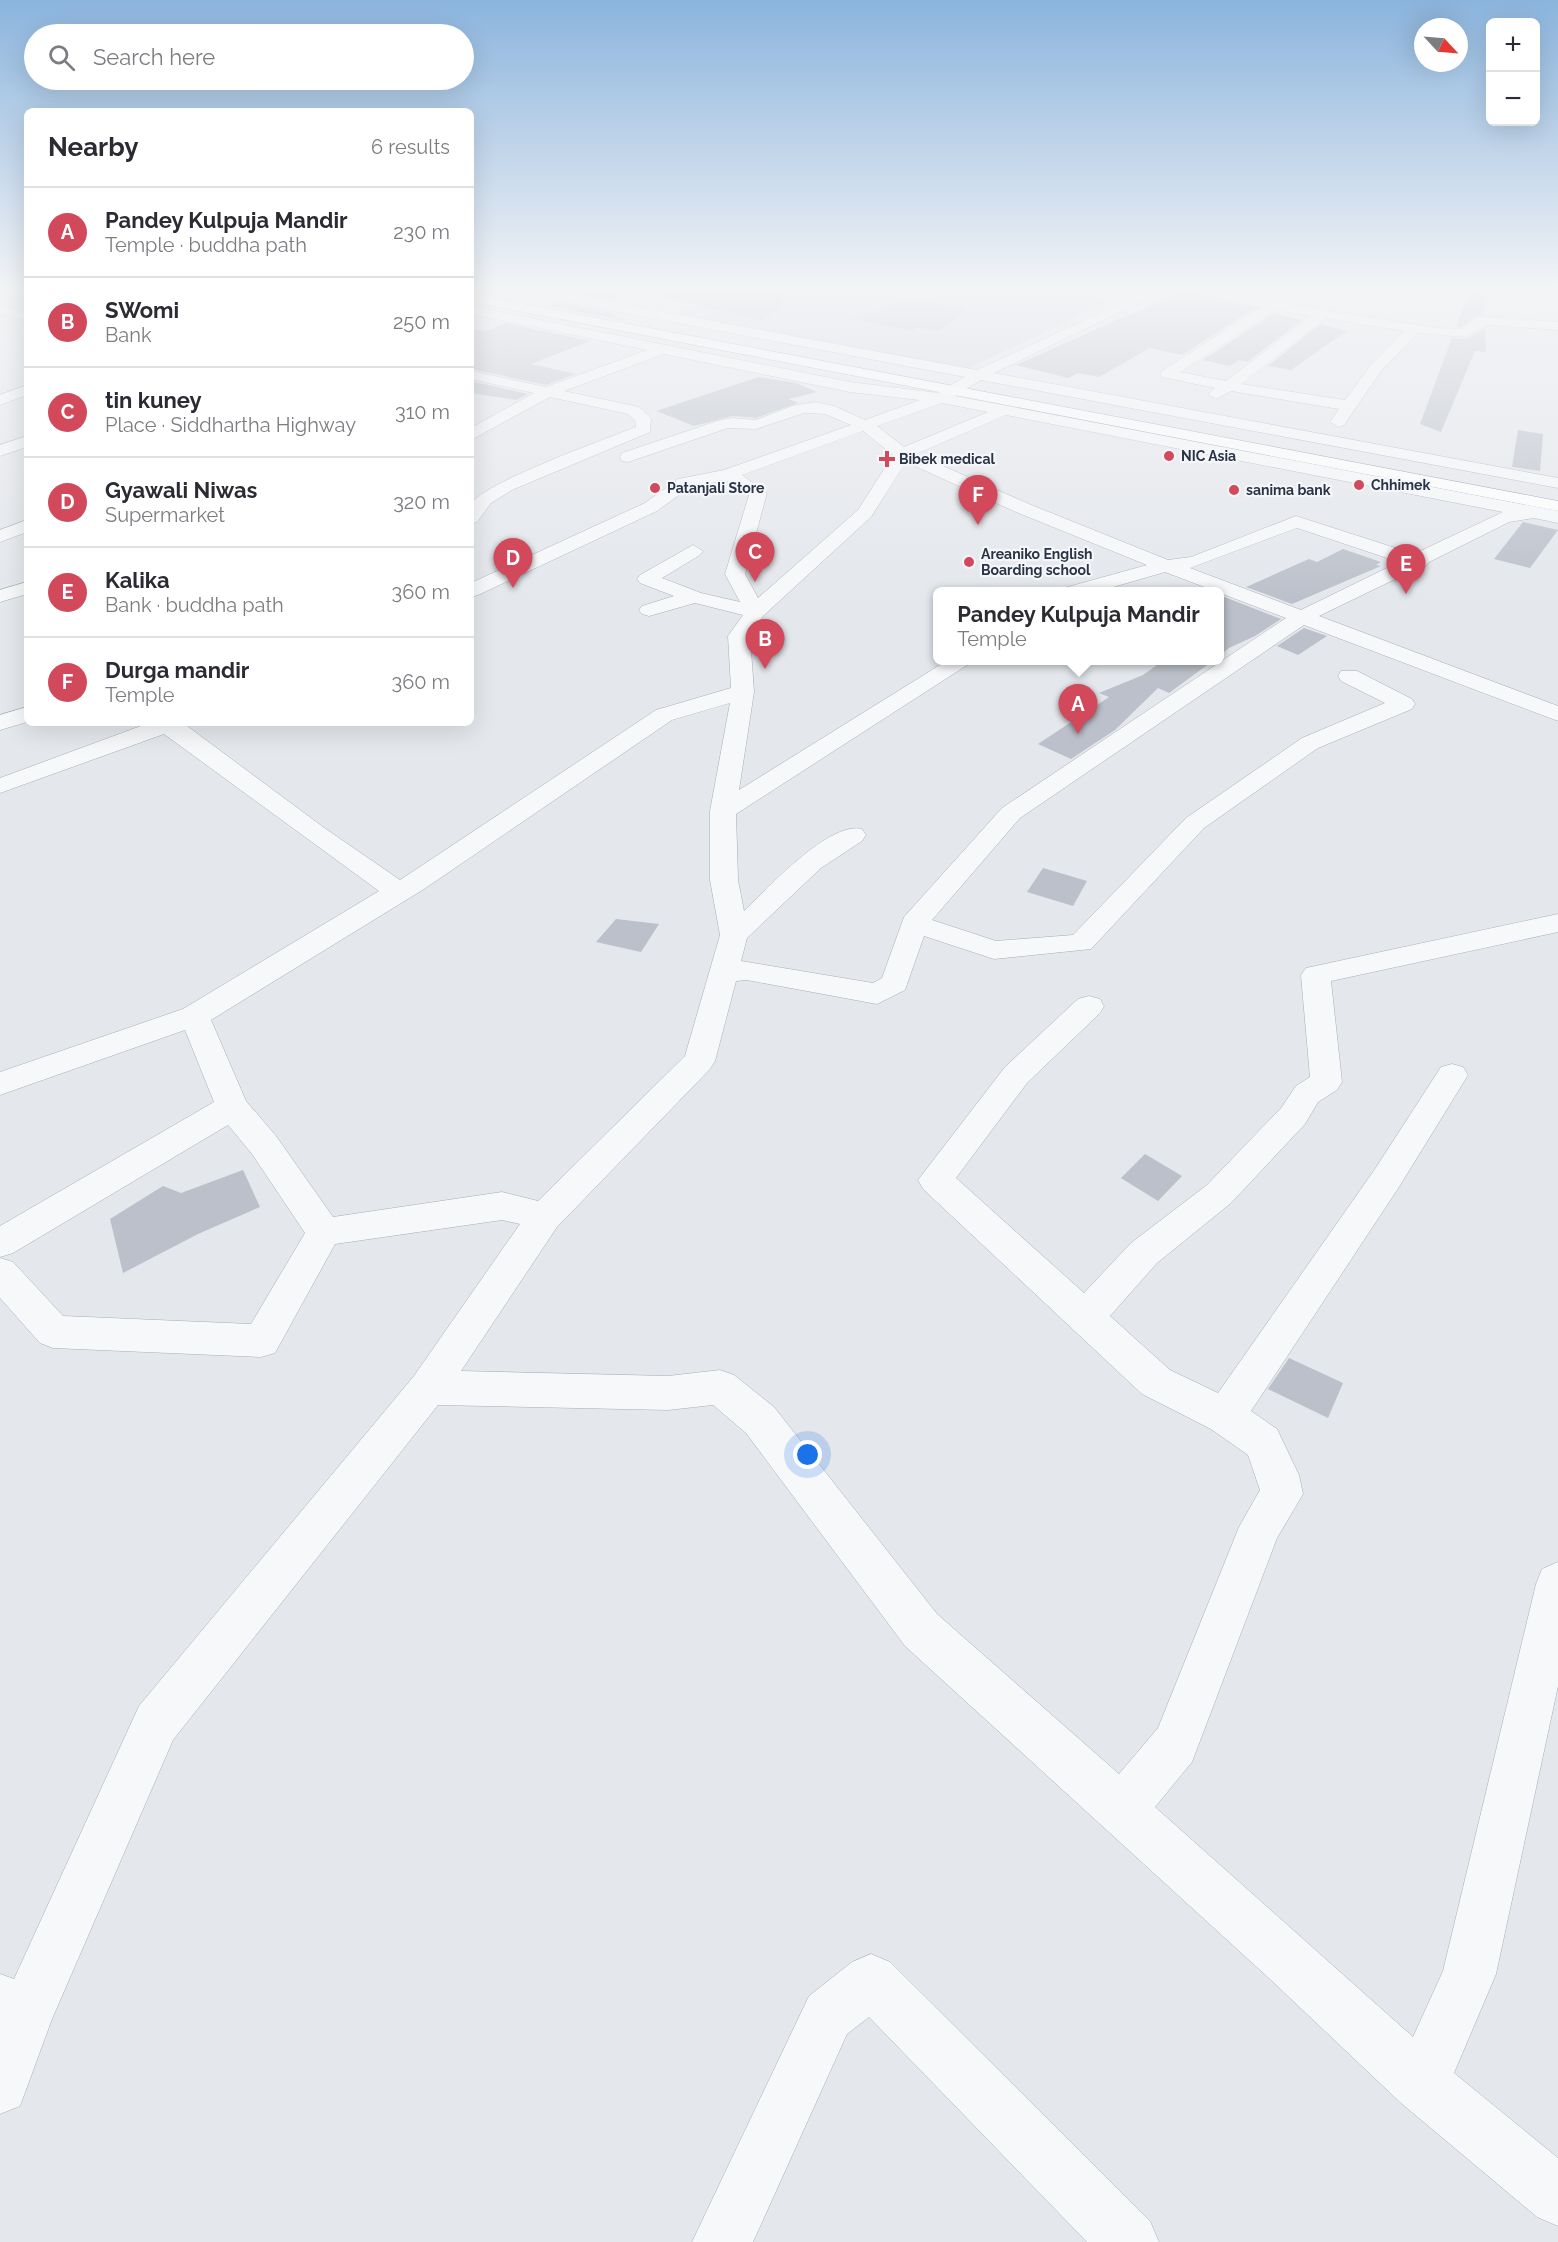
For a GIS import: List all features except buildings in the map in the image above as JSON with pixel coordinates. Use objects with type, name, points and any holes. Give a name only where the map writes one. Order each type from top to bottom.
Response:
[{"type":"highway","points":[[982,392],[1551,512]]},
{"type":"highway","points":[[986,392],[1558,495]]},
{"type":"street","points":[[0,400],[23,392]]},
{"type":"street","points":[[474,433],[549,392],[633,410],[643,418],[644,429],[507,486],[485,499],[474,514]]},
{"type":"street","points":[[474,590],[651,507],[684,483],[728,474],[862,427],[949,392]]},
{"type":"street","points":[[969,392],[1005,410],[1551,512]]},
{"type":"street","points":[[998,392],[1192,415],[1558,483]]},
{"type":"street","points":[[1192,415],[1221,392]]},
{"type":"street","points":[[1257,392],[1351,406]]},
{"type":"street","points":[[1324,438],[1360,392]]},
{"type":"street","points":[[628,457],[723,424],[735,421],[750,425],[813,406],[826,406],[888,441],[902,454],[1023,510],[1170,565],[1300,618],[1394,650],[1558,714]]},
{"type":"street","points":[[0,2086],[13,2008],[156,1723],[428,1388],[545,1217],[699,1061],[734,935],[724,880],[723,812],[743,692],[738,636],[755,612],[865,513],[902,454],[1005,410]]},
{"type":"street","points":[[481,411],[502,416]]},
{"type":"street","points":[[0,451],[24,442]]},
{"type":"street","points":[[597,447],[628,457],[646,466]]},
{"type":"street","points":[[665,474],[684,483]]},
{"type":"street","points":[[728,474],[758,493],[735,574],[755,612]]},
{"type":"street","points":[[723,973],[747,970],[877,994],[895,983],[914,923],[1011,813],[1300,618],[1419,562],[1505,517],[1551,512]]},
{"type":"street","points":[[1086,587],[1170,565],[1196,562],[1296,522],[1419,562]]},
{"type":"street","points":[[0,536],[24,527]]},
{"type":"street","points":[[693,551],[647,579],[694,597],[755,612]]},
{"type":"street","points":[[0,596],[24,589]]},
{"type":"street","points":[[649,610],[694,597]]},
{"type":"street","points":[[723,812],[956,665]]},
{"type":"street","points":[[914,923],[994,950],[1082,942],[1195,823],[1310,743],[1404,704],[1349,676]]},
{"type":"street","points":[[0,1083],[194,1016],[424,877],[664,716],[743,692]]},
{"type":"street","points":[[0,723],[24,715]]},
{"type":"street","points":[[0,786],[164,726]]},
{"type":"street","points":[[172,726],[314,833],[398,891]]},
{"type":"street","points":[[734,935],[812,862],[853,835]]},
{"type":"street","points":[[1086,1316],[1144,1253],[1219,1194],[1293,1116],[1307,1094],[1326,1082],[1316,975],[1558,923]]},
{"type":"street","points":[[1089,1006],[1016,1075],[934,1180],[1156,1382],[1225,1416],[1263,1442],[1278,1475],[1282,1494],[1260,1527],[1175,1745],[1120,1811]]},
{"type":"street","points":[[194,1016],[232,1107],[264,1145],[324,1232]]},
{"type":"street","points":[[1225,1416],[1387,1178],[1452,1075]]},
{"type":"street","points":[[0,1243],[232,1107]]},
{"type":"street","points":[[324,1232],[502,1206],[545,1217]]},
{"type":"street","points":[[0,1273],[53,1332],[261,1341],[324,1232]]},
{"type":"street","points":[[428,1388],[668,1393],[720,1387],[760,1420],[921,1630],[1120,1811],[1290,1961],[1421,2083],[1558,2196]]},
{"type":"street","points":[[1421,2083],[1469,1974],[1558,1584]]},
{"type":"street","points":[[722,2242],[828,2015],[871,1981],[1130,2242]]},
{"type":"place","name":"NIC Asia","points":[[1169,456]]},
{"type":"place","name":"Bibek medical","points":[[887,459]]},
{"type":"place","name":"Chhimek","points":[[1359,485]]},
{"type":"place","name":"Patanjali Store","points":[[655,488]]},
{"type":"place","name":"sanima bank","points":[[1234,490]]},
{"type":"place","name":"Durga mandir","points":[[978,525]]},
{"type":"place","name":"Areaniko English Boarding school","points":[[969,562]]},
{"type":"place","name":"tin kuney","points":[[755,582]]},
{"type":"place","name":"Gyawali Niwas","points":[[513,588]]},
{"type":"place","name":"Kalika","points":[[1406,594]]},
{"type":"place","name":"SWomi","points":[[765,669]]},
{"type":"place","name":"Pandey Kulpuja Mandir","points":[[1078,734]]}]
